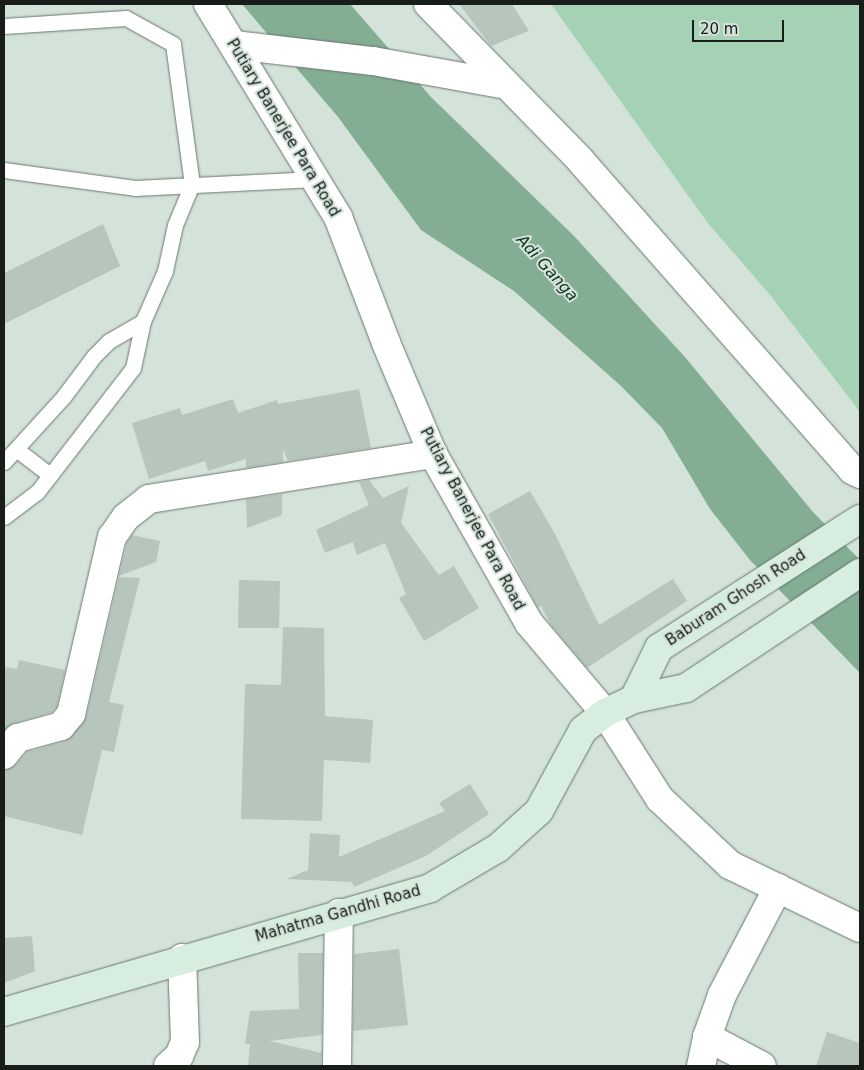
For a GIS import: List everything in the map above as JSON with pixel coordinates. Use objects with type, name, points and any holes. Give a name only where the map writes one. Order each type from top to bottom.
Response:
[{"type":"main road","name":"Baburam Ghosh Road","points":[[634,699],[659,648],[704,617],[860,518]]},
{"type":"main road","points":[[604,714],[634,699],[686,688],[860,573]]},
{"type":"main road","name":"Mahatma Gandhi Road","points":[[4,1012],[182,958],[430,888],[498,848],[539,811],[583,730],[604,714]]},
{"type":"street","name":"Putiary Banerjee Para Road","points":[[208,4],[338,216],[386,343],[433,454],[529,623],[604,714],[660,799],[730,865],[860,928]]},
{"type":"street","points":[[428,4],[580,160],[852,470],[860,474]]},
{"type":"street","points":[[234,45],[329,58],[373,61],[507,85]]},
{"type":"street","points":[[4,755],[18,738],[61,726],[75,700],[112,537],[126,517],[149,499],[433,454]]},
{"type":"street","points":[[4,727],[46,731]]},
{"type":"street","points":[[701,1066],[707,1038],[722,995],[778,888]]},
{"type":"street","points":[[337,1066],[339,913]]},
{"type":"street","points":[[168,1066],[179,1056],[185,1042],[182,958]]},
{"type":"street","points":[[707,1038],[762,1066]]},
{"type":"lane","points":[[4,26],[126,18],[173,44],[192,184],[175,225],[165,271],[143,321],[133,368],[37,492],[4,517]]},
{"type":"lane","points":[[4,170],[135,188],[315,179]]},
{"type":"lane","points":[[4,462],[64,396],[94,356],[109,341],[143,321]]},
{"type":"lane","points":[[16,449],[50,475]]},
{"type":"shaded area","points":[[551,4],[860,4],[860,412],[770,295],[707,222]]},
{"type":"water","name":"Adi Ganga","points":[[242,4],[350,4],[431,97],[574,236],[685,357],[813,512],[860,560],[860,673],[750,560],[710,509],[662,428],[621,386],[514,291],[421,230],[338,117]]},
{"type":"building","points":[[459,4],[512,4],[529,31],[491,46]]},
{"type":"building","points":[[103,224],[120,266],[4,324],[4,273]]},
{"type":"building","points":[[359,389],[371,448],[288,461],[283,449],[283,462],[246,468],[246,459],[208,471],[205,461],[149,479],[132,423],[180,408],[182,415],[233,399],[238,413],[277,400],[278,404]]},
{"type":"building","points":[[369,480],[383,498],[409,486],[401,523],[439,575],[454,566],[479,608],[424,641],[399,598],[406,594],[385,543],[357,555],[353,542],[325,553],[316,530],[369,505],[359,482]]},
{"type":"building","points":[[530,491],[555,534],[599,625],[673,579],[687,601],[587,668],[551,625],[541,606],[538,608],[488,514]]},
{"type":"building","points":[[282,494],[282,515],[247,528],[246,499]]},
{"type":"building","points":[[132,535],[160,541],[156,562],[119,576],[127,543]]},
{"type":"building","points":[[119,577],[140,578],[109,702],[124,705],[114,752],[102,750],[82,835],[4,816],[4,770],[16,765],[27,752],[66,741],[86,718]]},
{"type":"building","points":[[239,580],[280,581],[279,628],[238,628]]},
{"type":"building","points":[[283,627],[324,628],[325,716],[373,720],[370,763],[324,760],[322,821],[241,819],[245,684],[281,685]]},
{"type":"building","points":[[19,660],[65,670],[57,707],[52,712],[14,723],[4,731],[4,667],[17,669]]},
{"type":"building","points":[[470,784],[489,814],[426,856],[354,887],[352,882],[287,879],[308,870],[310,833],[340,835],[339,857],[445,811],[439,803]]},
{"type":"building","points":[[32,936],[35,971],[4,983],[4,938]]},
{"type":"building","points":[[399,949],[408,1025],[353,1031],[354,954]]},
{"type":"building","points":[[298,953],[323,953],[322,1035],[269,1041],[322,1053],[321,1066],[248,1066],[250,1044],[245,1044],[250,1011],[299,1009]]},
{"type":"building","points":[[827,1032],[860,1043],[860,1066],[816,1066]]}]
